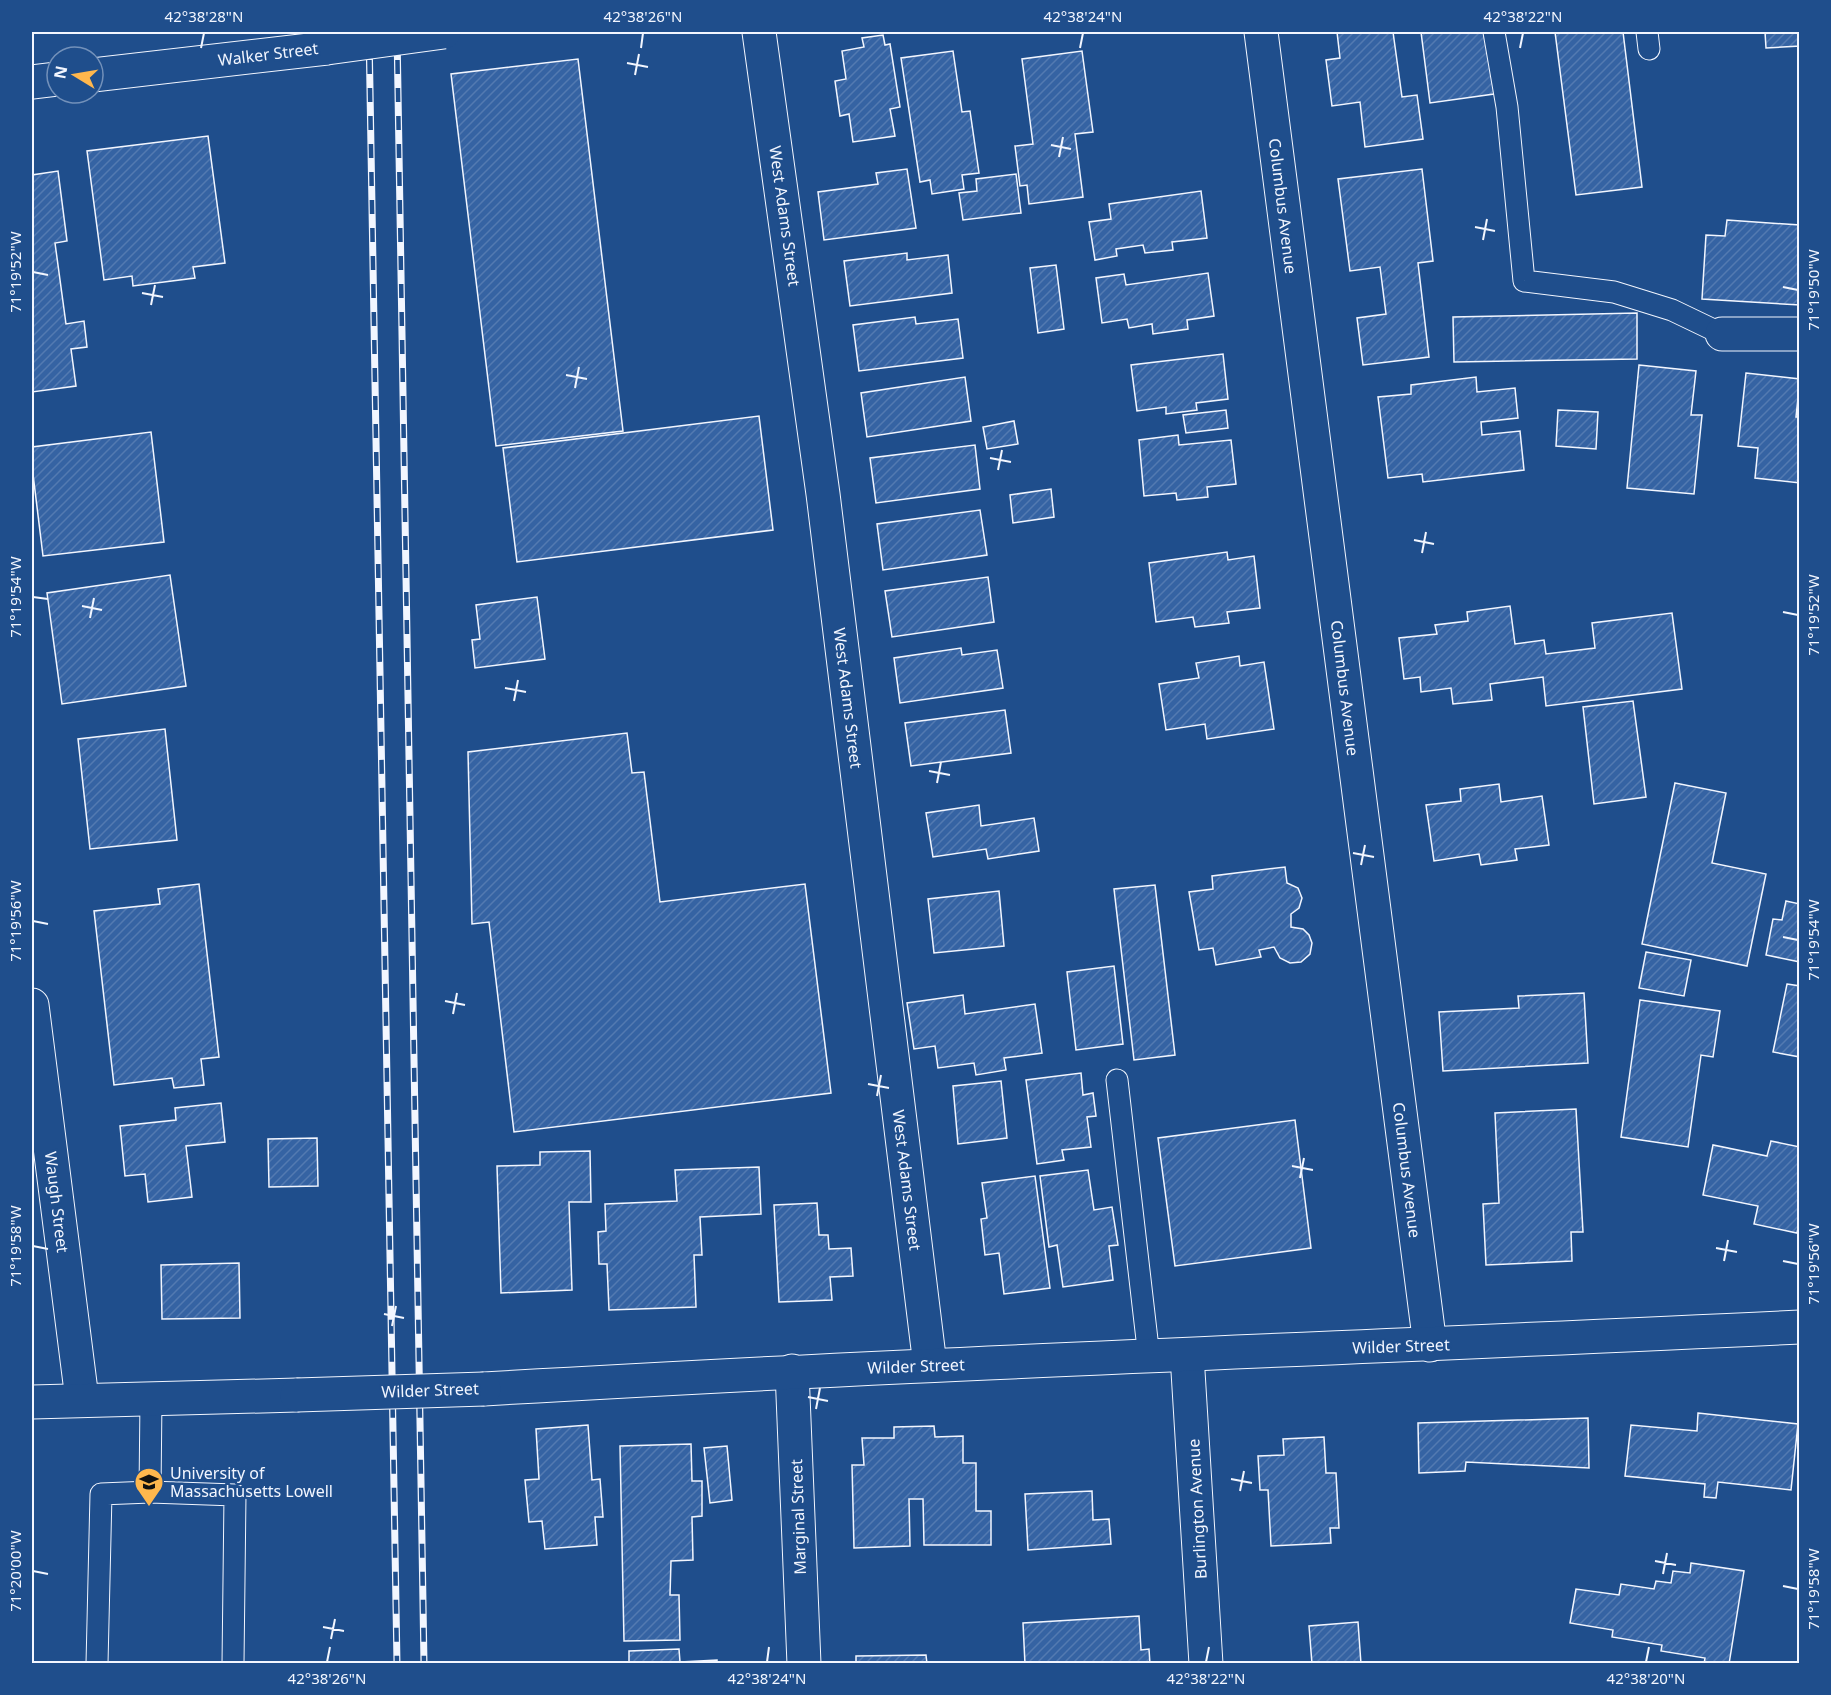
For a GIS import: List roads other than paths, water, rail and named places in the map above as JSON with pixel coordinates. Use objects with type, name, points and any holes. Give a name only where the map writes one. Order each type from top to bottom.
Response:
[{"type":"street","name":"Walker Street","points":[[105,74],[444,32]]},
{"type":"street","name":"West Adams Street","points":[[759,32],[824,506],[930,1365]]},
{"type":"street","name":"Columbus Avenue","points":[[1261,32],[1430,1345]]},
{"type":"street","points":[[1722,334],[1800,334]]},
{"type":"street","name":"Waugh Street","points":[[32,1005],[82,1400]]},
{"type":"street","name":"Wilder Street","points":[[32,1402],[484,1389],[792,1371],[1430,1345],[1800,1327]]},
{"type":"street","name":"Burlington Avenue","points":[[1187,1355],[1206,1664]]},
{"type":"street","name":"Marginal Street","points":[[792,1371],[804,1664]]},
{"type":"lane","points":[[1494,32],[1507,107],[1524,281],[1614,292],[1672,310],[1722,334]]},
{"type":"lane","points":[[1116,1080],[1149,1357]]},
{"type":"lane","points":[[150,1492],[151,1398]]},
{"type":"lane","points":[[97,1664],[101,1494],[150,1492],[235,1495],[233,1664]]},
{"type":"railway","points":[[369,32],[397,1664]]},
{"type":"railway","points":[[397,32],[424,1664]]},
{"type":"place","name":"University of Massachusetts Lowell","points":[[149,1508]]}]
